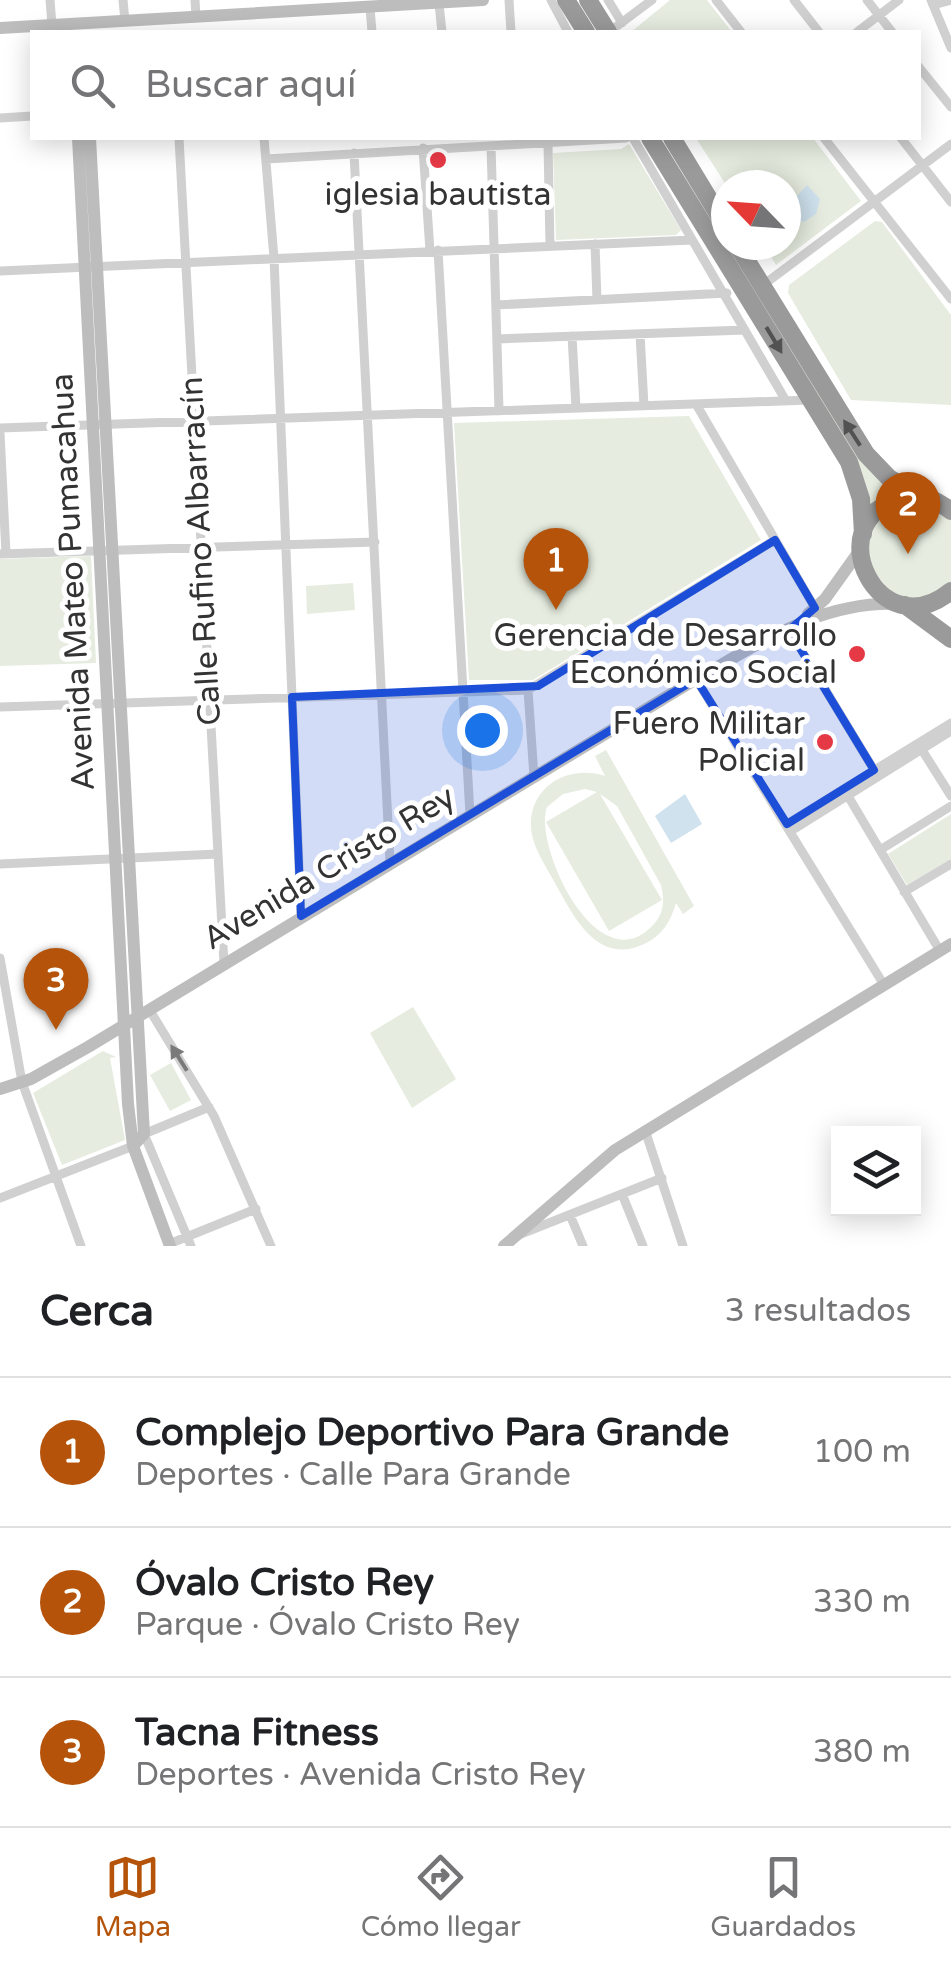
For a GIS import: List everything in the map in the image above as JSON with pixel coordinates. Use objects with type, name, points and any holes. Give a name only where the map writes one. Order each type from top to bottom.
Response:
[{"type":"highway","points":[[566,0],[585,30]]},
{"type":"highway","points":[[588,0],[613,29]]},
{"type":"highway","points":[[651,140],[745,285],[866,454],[889,478],[935,499],[951,511]]},
{"type":"highway","points":[[673,140],[711,202]]},
{"type":"highway","points":[[740,260],[745,285],[856,479],[861,542],[870,584],[951,639]]},
{"type":"highway","points":[[861,542],[886,504],[935,499]]},
{"type":"highway","points":[[902,605],[932,603],[951,591]]},
{"type":"street","points":[[50,0],[52,24]]},
{"type":"street","points":[[124,0],[125,21]]},
{"type":"street","points":[[195,0],[196,17]]},
{"type":"street","points":[[0,28],[52,24],[78,28],[125,21],[172,25],[196,17],[269,7],[370,8],[479,0]]},
{"type":"street","points":[[508,0],[511,30]]},
{"type":"street","points":[[550,0],[567,30]]},
{"type":"street","points":[[608,0],[613,29],[652,0]]},
{"type":"street","points":[[716,0],[739,30]]},
{"type":"street","points":[[794,0],[817,30]]},
{"type":"street","points":[[867,0],[890,30]]},
{"type":"street","points":[[860,30],[899,0]]},
{"type":"street","points":[[951,0],[932,2],[951,48]]},
{"type":"street","points":[[440,4],[442,30]]},
{"type":"street","points":[[370,8],[372,30]]},
{"type":"street","points":[[921,70],[951,107]]},
{"type":"street","points":[[0,118],[30,116]]},
{"type":"street","name":"Avenida Mateo Pumacahua","points":[[78,140],[91,267]]},
{"type":"street","name":"Avenida Mateo Pumacahua","points":[[90,140],[91,267],[130,1021]]},
{"type":"street","name":"Calle Rufino Albarracín","points":[[178,140],[224,964]]},
{"type":"street","points":[[264,140],[274,258],[302,916]]},
{"type":"street","points":[[379,140],[380,150]]},
{"type":"street","points":[[266,159],[423,148],[451,142],[491,146],[518,141],[577,140]]},
{"type":"street","points":[[630,140],[692,240],[745,285],[745,330],[786,401]]},
{"type":"street","points":[[826,140],[951,300]]},
{"type":"street","points":[[903,140],[951,202]]},
{"type":"street","points":[[548,143],[550,246]]},
{"type":"street","points":[[496,305],[597,300],[745,285],[951,144]]},
{"type":"street","points":[[491,146],[499,411]]},
{"type":"street","points":[[423,148],[446,412],[470,815]]},
{"type":"street","points":[[354,153],[390,864]]},
{"type":"street","points":[[0,271],[692,240]]},
{"type":"street","points":[[595,244],[597,300]]},
{"type":"street","points":[[497,339],[745,330]]},
{"type":"street","points":[[640,334],[644,406]]},
{"type":"street","points":[[572,336],[576,408]]},
{"type":"street","points":[[375,542],[3,554],[0,430],[810,400]]},
{"type":"street","points":[[696,404],[815,608]]},
{"type":"street","points":[[0,708],[528,690],[775,540]]},
{"type":"street","name":"Avenida Cristo Rey","points":[[0,1089],[22,1082],[88,1047],[696,679],[788,628],[815,608],[861,542]]},
{"type":"street","name":"Avenida Cristo Rey","points":[[788,628],[845,606],[902,605]]},
{"type":"street","points":[[788,628],[874,770]]},
{"type":"street","points":[[696,679],[884,985]]},
{"type":"street","points":[[528,690],[534,776]]},
{"type":"street","points":[[789,828],[951,724]]},
{"type":"street","points":[[789,828],[951,731]]},
{"type":"street","points":[[922,750],[951,796]]},
{"type":"street","points":[[513,1243],[586,1172],[646,1130],[945,948],[904,892],[848,796]]},
{"type":"street","points":[[880,850],[951,806]]},
{"type":"street","points":[[0,864],[218,854]]},
{"type":"street","points":[[904,892],[951,864]]},
{"type":"street","points":[[0,958],[22,1082],[82,1246]]},
{"type":"street","points":[[149,1009],[210,1107],[271,1246]]},
{"type":"street","points":[[130,1021],[126,1054],[133,1146],[170,1245],[189,1241],[256,1210]]},
{"type":"street","points":[[130,1021],[144,1134],[189,1241]]},
{"type":"street","points":[[88,1047],[114,1044],[126,1054]]},
{"type":"street","points":[[0,1198],[133,1146],[144,1134],[210,1107]]},
{"type":"street","points":[[646,1130],[684,1246]]},
{"type":"street","points":[[513,1243],[662,1178]]},
{"type":"street","points":[[622,1194],[642,1246]]},
{"type":"street","points":[[570,1215],[583,1246]]},
{"type":"highlighted area","points":[[775,540],[815,608],[789,630],[874,770],[787,824],[696,679],[301,916],[292,697],[538,686]]},
{"type":"shaded area","points":[[670,0],[707,0],[730,30],[633,30]]},
{"type":"shaded area","points":[[697,140],[815,140],[861,201],[801,246],[801,170],[716,170]]},
{"type":"shaded area","points":[[629,144],[681,230],[676,235],[556,240],[553,153],[621,149]]},
{"type":"shaded area","points":[[875,221],[882,222],[951,315],[951,405],[851,400],[788,293],[789,285]]},
{"type":"shaded area","points":[[749,280],[899,493],[868,513],[747,285]]},
{"type":"shaded area","points":[[689,416],[761,540],[533,680],[469,680],[454,423]]},
{"type":"shaded area","points":[[897,504],[936,505],[951,516],[951,586],[932,599],[894,597],[865,559],[874,522]]},
{"type":"shaded area","points":[[91,556],[96,663],[0,666],[0,559]]},
{"type":"shaded area","points":[[353,583],[355,610],[307,614],[306,586]]},
{"type":"shaded area","points":[[606,750],[694,906],[683,914],[676,903],[661,932],[644,944],[627,949],[613,949],[600,943],[579,923],[540,856],[532,834],[532,813],[537,800],[554,782],[578,773],[605,776],[595,756]],"holes":[[[585,789],[597,792],[546,822],[609,931],[662,900],[600,794],[617,806],[661,885],[663,897],[655,923],[629,939],[609,936],[590,922],[573,901],[549,849],[545,825],[547,807],[563,794]]]},
{"type":"shaded area","points":[[951,814],[951,859],[907,885],[888,854]]},
{"type":"shaded area","points":[[413,1007],[456,1079],[412,1108],[370,1033]]},
{"type":"shaded area","points":[[103,1051],[116,1057],[110,1058],[125,1140],[62,1165],[33,1093]]},
{"type":"shaded area","points":[[171,1063],[191,1100],[170,1111],[150,1075]]},
{"type":"water","points":[[807,185],[820,199],[816,214],[804,222],[801,221],[801,192]]},
{"type":"water","points":[[685,794],[702,824],[671,843],[655,816]]},
{"type":"place","name":"iglesia bautista","points":[[438,160]]},
{"type":"place","name":"Óvalo Cristo Rey","points":[[908,554]]},
{"type":"place","name":"Complejo Deportivo Para Grande","points":[[556,610]]},
{"type":"place","name":"Gerencia de Desarrollo Económico Social","points":[[857,654]]},
{"type":"place","name":"Fuero Militar Policial","points":[[825,742]]},
{"type":"place","name":"Tacna Fitness","points":[[56,1030]]}]
